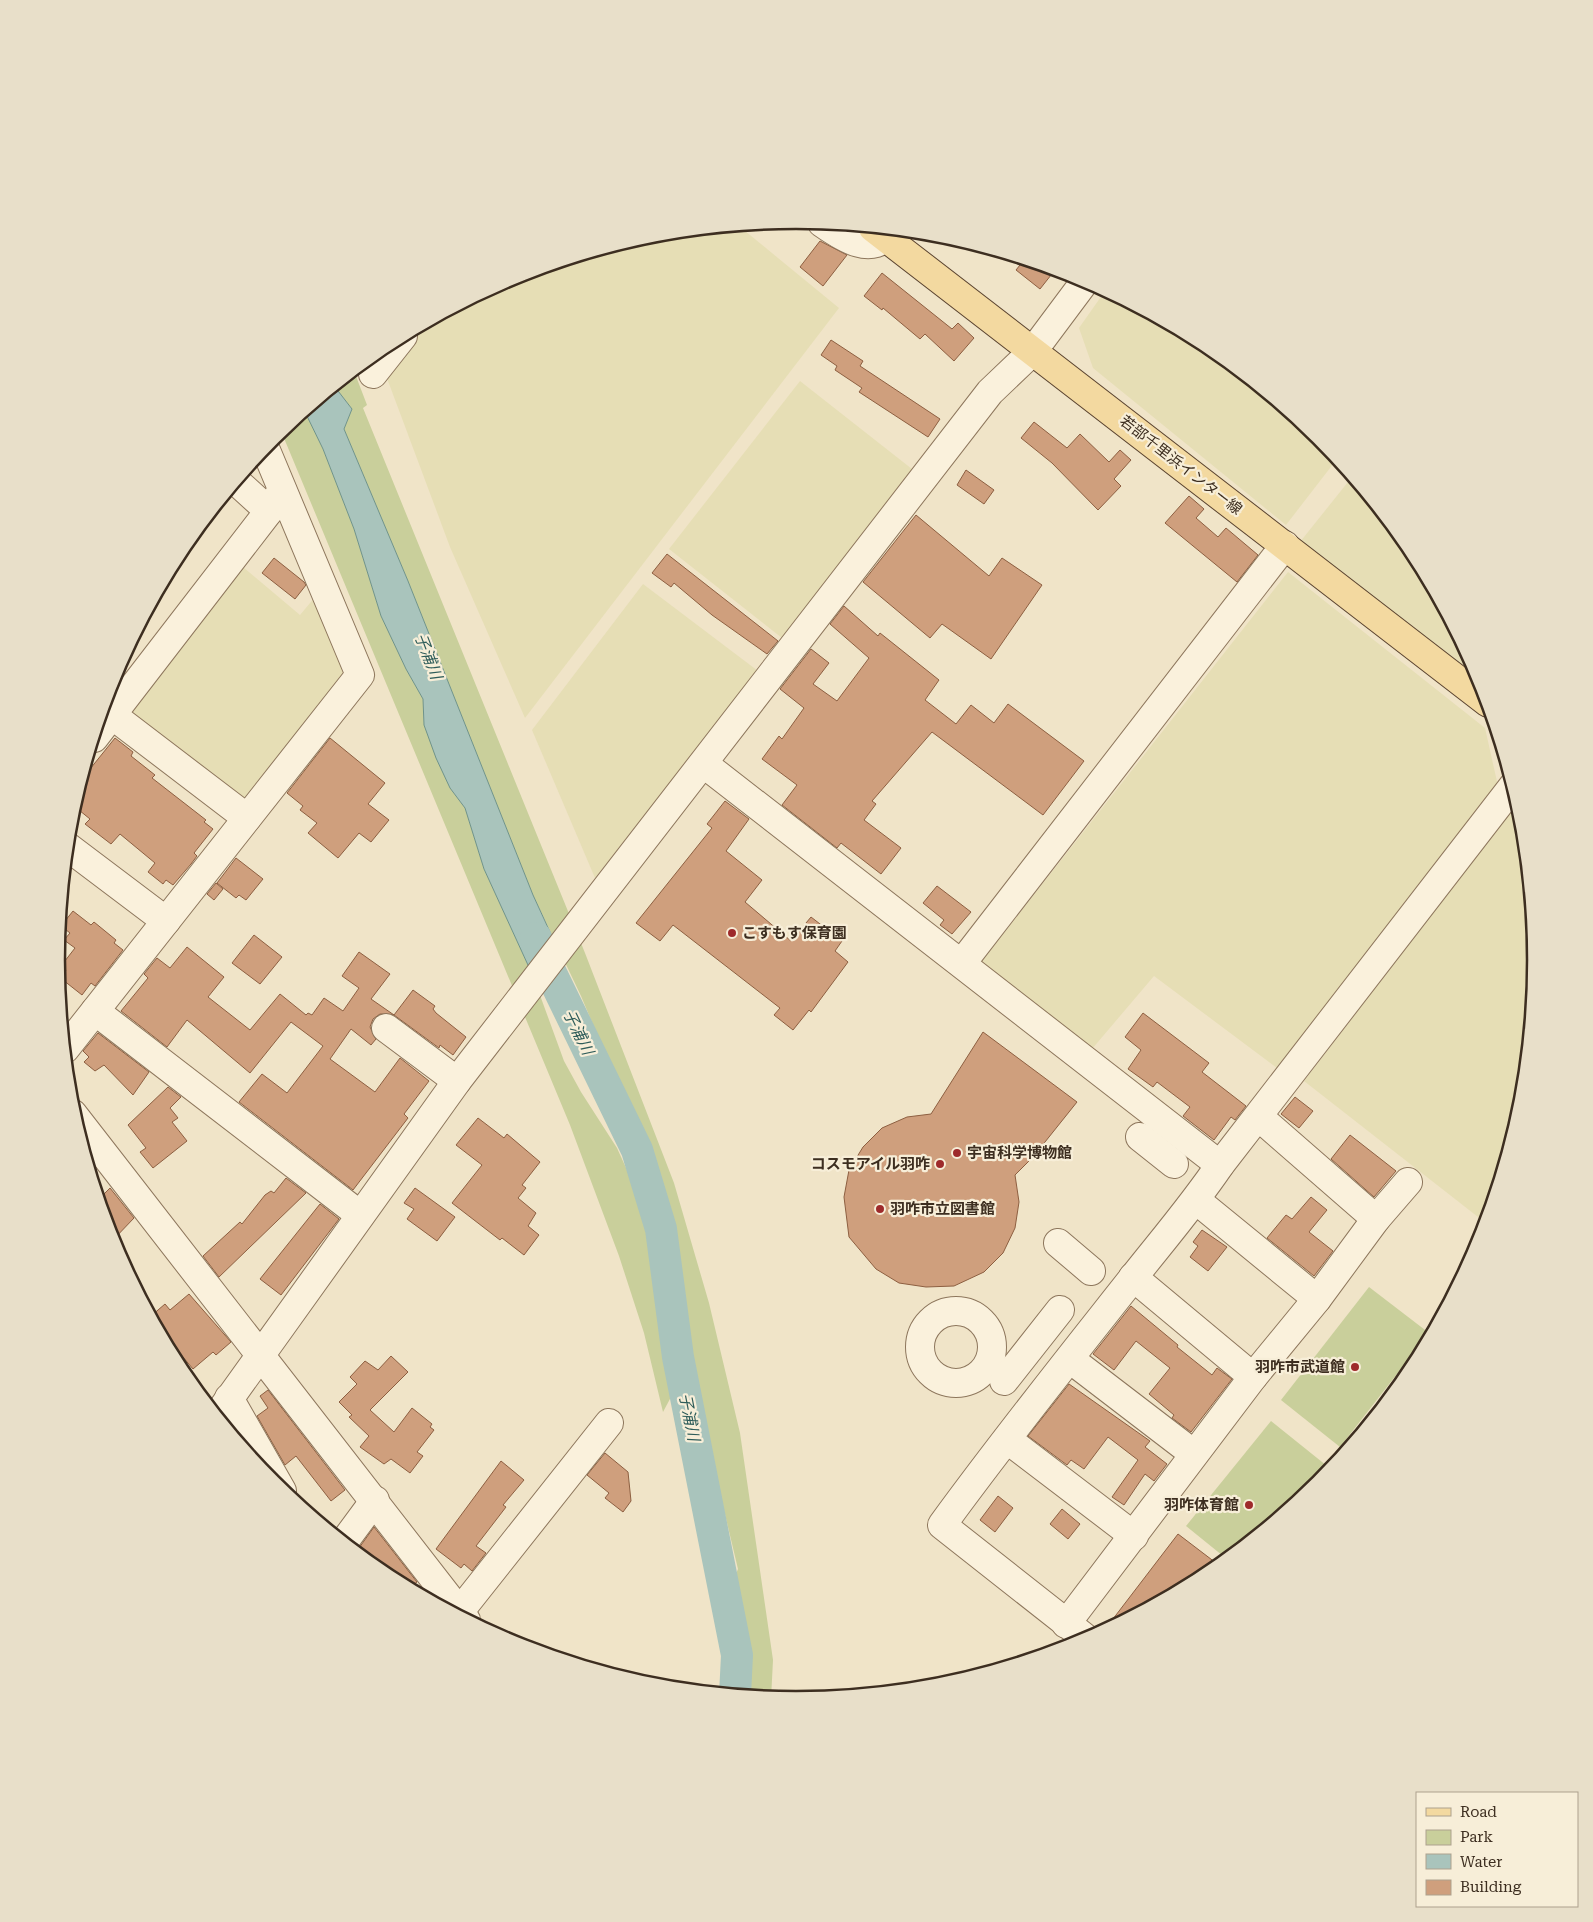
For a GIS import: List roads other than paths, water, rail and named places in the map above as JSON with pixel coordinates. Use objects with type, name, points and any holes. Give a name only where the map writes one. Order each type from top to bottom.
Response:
[{"type":"main road","name":"若部千里浜インター線","points":[[889,236],[1033,351],[1477,695]]},
{"type":"street","points":[[832,231],[844,239],[867,246],[881,235]]},
{"type":"street","points":[[253,1449],[223,1407],[260,1353],[457,1081],[507,1016],[704,764],[990,392],[1033,351],[1081,287]]},
{"type":"street","points":[[373,374],[389,354]]},
{"type":"street","points":[[70,1043],[360,675],[276,500],[267,457]]},
{"type":"street","points":[[242,484],[276,500]]},
{"type":"street","points":[[105,724],[276,500]]},
{"type":"street","points":[[962,963],[1284,545]]},
{"type":"street","points":[[112,715],[247,818]]},
{"type":"street","points":[[704,764],[1220,1165]]},
{"type":"street","points":[[1081,1635],[942,1525],[977,1475],[1008,1440],[1133,1277],[1196,1200],[1220,1165],[1508,793]]},
{"type":"street","points":[[73,851],[166,921]]},
{"type":"street","points":[[95,1011],[360,1215]]},
{"type":"street","points":[[386,1028],[457,1081]]},
{"type":"street","points":[[1259,1117],[1376,1219]]},
{"type":"street","points":[[85,1129],[458,1609]]},
{"type":"street","points":[[1140,1137],[1174,1164]]},
{"type":"street","points":[[1066,1624],[1253,1377],[1317,1300],[1376,1219],[1408,1182]]},
{"type":"street","points":[[1196,1200],[1317,1300]]},
{"type":"street","points":[[1058,1242],[1091,1271]]},
{"type":"street","points":[[1133,1277],[1253,1377]]},
{"type":"street","points":[[1033,1407],[994,1375],[1060,1310]]},
{"type":"street","points":[[1070,1359],[1194,1454]]},
{"type":"street","points":[[465,1613],[609,1423]]},
{"type":"street","points":[[1008,1440],[1134,1536]]},
{"type":"street","points":[[347,1538],[375,1500]]},
{"type":"water","points":[[338,391],[352,409],[344,429],[408,581],[533,895],[556,945],[533,976],[484,869],[465,808],[450,788],[436,758],[424,725],[423,699],[406,669],[381,616],[354,529],[323,449],[307,417]]},
{"type":"waterway","name":"子浦川","points":[[536,938],[545,961],[637,1150],[661,1229],[678,1357],[737,1655],[735,1690]]},
{"type":"place","name":"こすもす保育園","points":[[732,933]]},
{"type":"place","name":"宇宙科学博物館","points":[[957,1153]]},
{"type":"place","name":"コスモアイル羽咋","points":[[940,1164]]},
{"type":"place","name":"羽咋市立図書館","points":[[880,1209]]},
{"type":"place","name":"羽咋市武道館","points":[[1355,1367]]},
{"type":"place","name":"羽咋体育館","points":[[1249,1505]]}]
